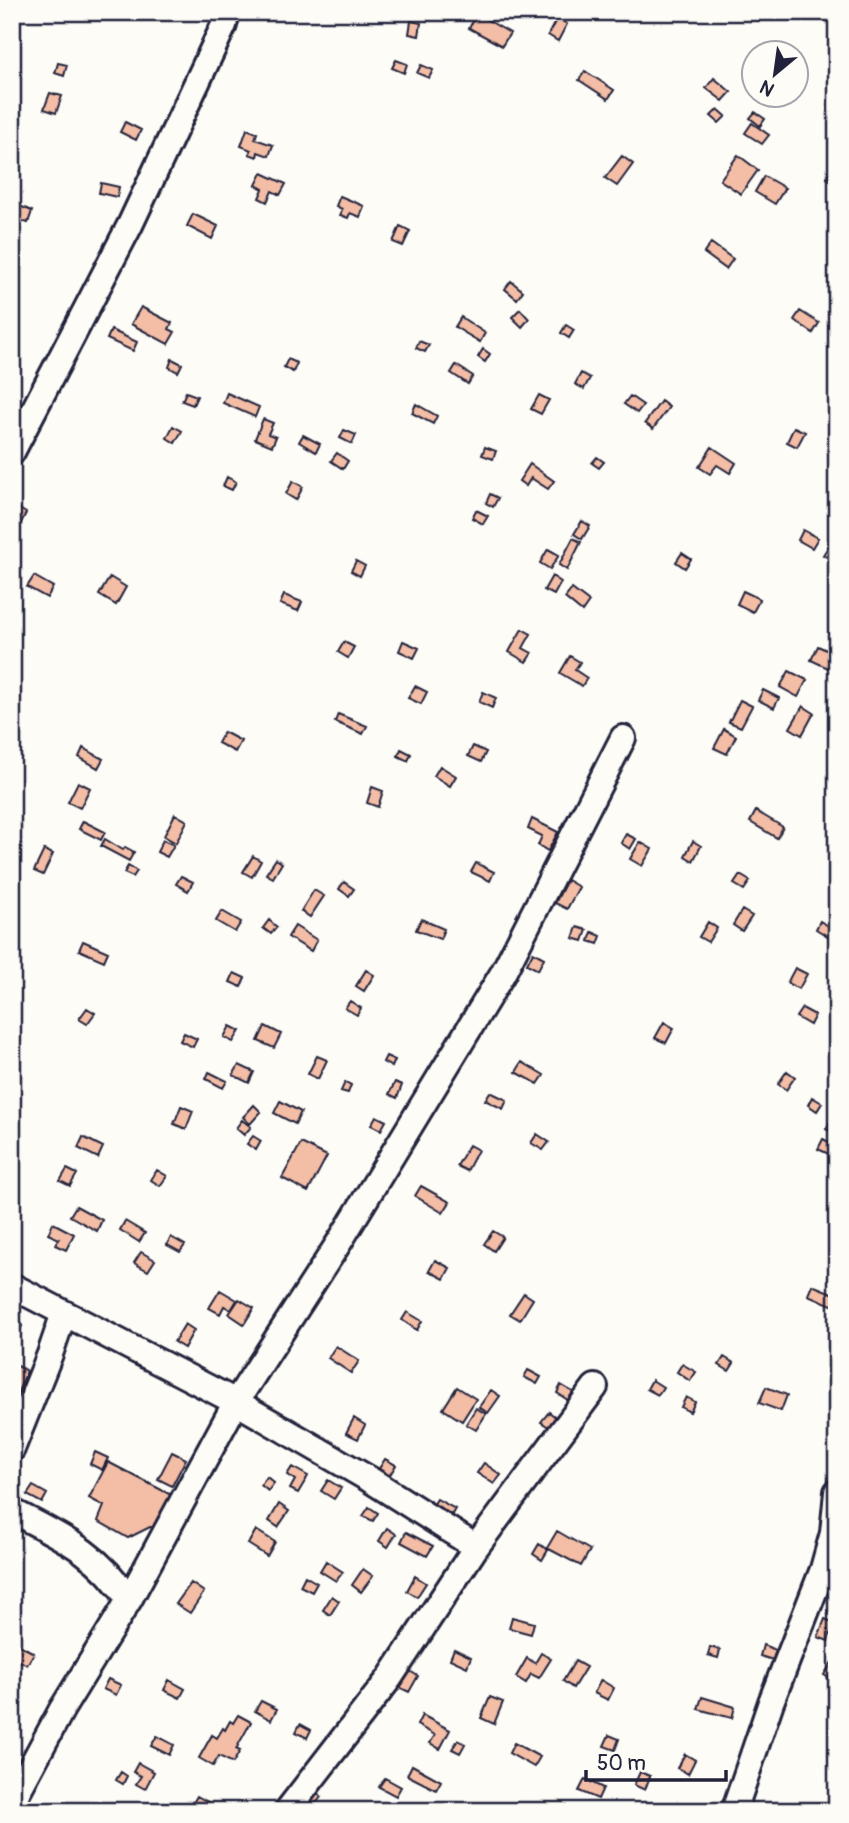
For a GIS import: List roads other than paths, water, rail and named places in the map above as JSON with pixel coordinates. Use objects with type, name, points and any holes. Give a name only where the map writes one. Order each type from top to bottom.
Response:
[{"type":"street","points":[[12,452],[130,225],[224,25],[227,12]]},
{"type":"street","points":[[12,1802],[62,1709],[129,1600],[236,1402],[340,1241],[503,973],[624,738]]},
{"type":"street","points":[[12,1286],[236,1402],[369,1479],[476,1547]]},
{"type":"street","points":[[12,1448],[64,1313]]},
{"type":"street","points":[[287,1811],[389,1679],[476,1547],[595,1387]]},
{"type":"street","points":[[734,1811],[771,1702],[823,1569],[833,1533],[837,1492]]},
{"type":"street","points":[[12,1511],[75,1545],[97,1561],[116,1580],[129,1600]]}]
